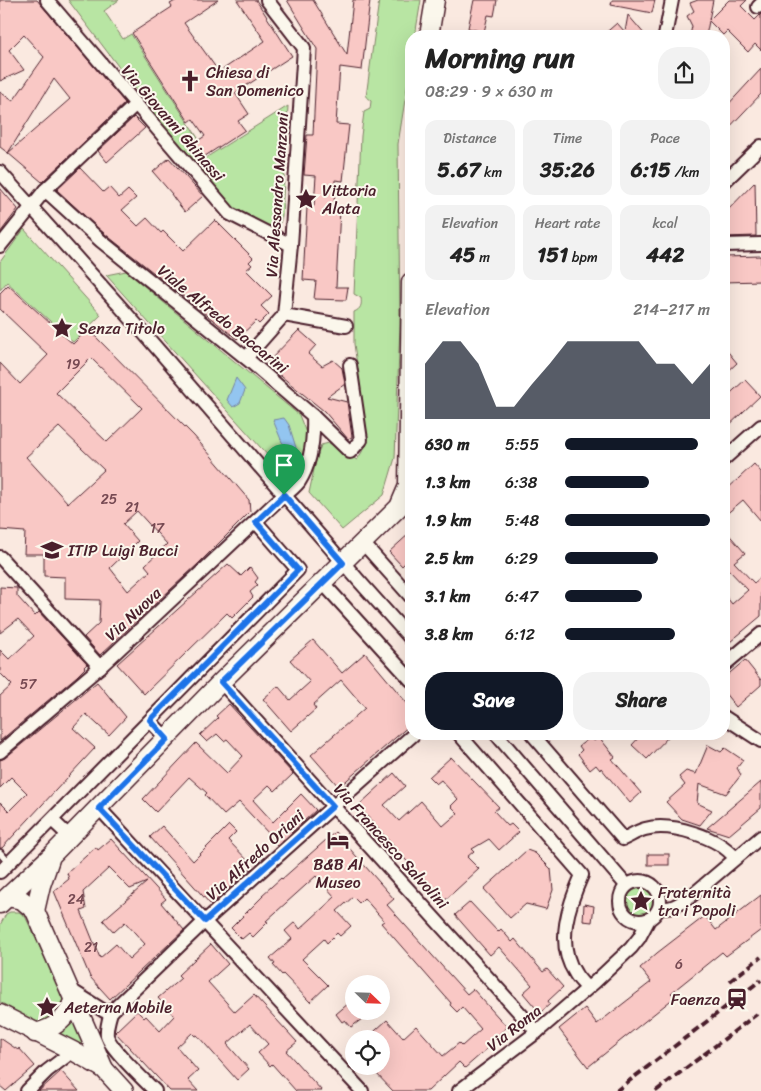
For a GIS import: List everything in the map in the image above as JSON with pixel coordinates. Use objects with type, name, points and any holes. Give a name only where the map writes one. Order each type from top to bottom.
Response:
[{"type":"main road","points":[[430,30],[435,0]]},
{"type":"main road","points":[[4,900],[51,856],[221,682],[399,507],[405,496]]},
{"type":"main road","points":[[35,911],[40,885],[51,856]]},
{"type":"main road","points":[[4,900],[22,900],[35,911],[104,1069]]},
{"type":"main road","points":[[35,1033],[56,1026],[65,1018],[72,1005],[72,994]]},
{"type":"main road","points":[[0,1014],[104,1069],[124,1091]]},
{"type":"street","name":"Via Giovanni Ghinassi","points":[[47,0],[230,214],[291,245]]},
{"type":"street","name":"Via Alessandro Manzoni","points":[[268,0],[304,48],[291,245],[284,315]]},
{"type":"street","points":[[665,30],[672,0]]},
{"type":"street","points":[[0,246],[45,190],[136,104]]},
{"type":"street","points":[[730,176],[761,146]]},
{"type":"street","points":[[0,172],[405,632]]},
{"type":"street","name":"Viale Alfredo Baccarini","points":[[45,190],[101,241],[246,358],[313,416],[323,428],[350,452],[361,440],[350,365]]},
{"type":"street","points":[[730,245],[761,244]]},
{"type":"street","points":[[246,358],[284,315],[346,326]]},
{"type":"street","points":[[284,495],[298,483],[309,458],[314,436],[313,416]]},
{"type":"street","points":[[730,454],[761,426]]},
{"type":"street","name":"Via Nuova","points":[[0,752],[100,667],[284,495]]},
{"type":"street","points":[[5,868],[298,570],[256,522]]},
{"type":"street","points":[[363,543],[405,590]]},
{"type":"street","points":[[0,557],[100,667]]},
{"type":"street","points":[[322,582],[405,673]]},
{"type":"street","points":[[730,660],[761,634]]},
{"type":"street","name":"Via Francesco Salvolini","points":[[221,682],[537,1032]]},
{"type":"street","points":[[150,720],[167,739]]},
{"type":"street","points":[[730,721],[761,741]]},
{"type":"street","name":"Via Alfredo Oriani","points":[[111,1012],[205,921],[407,740]]},
{"type":"street","points":[[464,740],[582,875],[572,897],[567,917],[565,949],[574,972],[587,988]]},
{"type":"street","points":[[501,740],[627,886]]},
{"type":"street","points":[[537,740],[623,839],[646,829],[676,828],[703,836],[730,852],[736,858]]},
{"type":"street","points":[[99,808],[362,1091]]},
{"type":"street","points":[[52,820],[69,836]]},
{"type":"street","points":[[660,907],[666,909],[677,906],[761,837]]},
{"type":"street","points":[[642,881],[652,885],[659,895],[660,907],[656,916],[648,921],[635,920],[625,914],[619,900],[627,886],[642,881]]},
{"type":"street","name":"Via Roma","points":[[459,1091],[537,1032],[587,988],[631,948],[648,921]]},
{"type":"street","points":[[72,994],[104,1011],[111,1012],[107,1028],[108,1037],[116,1050],[155,1091]]},
{"type":"street","points":[[27,1091],[47,1071],[73,1051]]},
{"type":"lane","points":[[0,853],[5,868]]},
{"type":"green space","points":[[68,0],[119,0],[104,11],[123,39],[131,34],[198,138],[188,145],[199,162],[288,106],[282,216],[280,223],[273,227],[263,226],[234,210],[196,169]]},
{"type":"green space","points":[[379,0],[421,0],[416,30],[405,30],[405,100],[398,144],[400,324],[395,458],[384,495],[342,530],[309,493],[321,445],[329,443],[357,460],[368,442],[354,344],[354,312],[361,305],[361,298],[354,294],[361,136],[364,112],[370,109],[371,101],[366,97]]},
{"type":"green space","points":[[24,229],[101,315],[73,342],[7,282],[0,290],[0,262]]},
{"type":"green space","points":[[126,271],[299,415],[308,438],[301,466],[287,477],[106,275]]},
{"type":"green space","points":[[640,886],[651,890],[655,901],[651,912],[640,916],[629,912],[625,901],[629,890]]},
{"type":"green space","points":[[19,912],[25,916],[64,998],[54,1018],[36,1023],[0,1002],[0,925],[6,914]]},
{"type":"green space","points":[[75,1015],[90,1051],[54,1032]]},
{"type":"water","points":[[236,378],[245,390],[240,403],[233,407],[227,400]]},
{"type":"water","points":[[284,418],[289,425],[297,451],[290,451],[282,442],[273,420]]},
{"type":"building","points":[[0,0],[37,0],[125,103],[42,182],[0,147],[0,92],[13,101],[44,57],[24,35],[9,50],[24,70],[0,81]],"holes":[[[54,79],[70,99],[8,153]]]},
{"type":"building","name":"Chiesa di San Domenico","points":[[177,0],[218,0],[184,23],[219,72],[265,41],[237,0],[256,0],[292,56],[235,93],[249,114],[238,121],[245,130],[199,160],[190,146],[205,136],[193,119],[189,122],[132,33],[172,7],[170,4]]},
{"type":"building","points":[[287,0],[313,0],[347,55],[353,0],[370,0],[362,70],[340,67],[336,124],[349,125],[343,181],[335,180],[334,209],[340,209],[336,287],[348,287],[346,300],[314,299],[316,281],[303,280],[307,207],[314,206],[316,176],[304,175],[307,135],[313,135],[317,49]]},
{"type":"building","points":[[474,0],[497,0],[494,16],[488,15],[484,30],[468,28]]},
{"type":"building","points":[[612,0],[655,0],[652,13],[611,5]]},
{"type":"building","points":[[698,0],[713,0],[709,20],[729,0],[747,0],[741,6],[755,20],[761,14],[761,50],[755,44],[748,52],[730,34],[730,30],[718,30],[709,21],[707,30],[691,30],[692,26],[687,16],[694,11],[690,3]]},
{"type":"building","points":[[628,15],[641,30],[625,30]]},
{"type":"building","points":[[617,23],[623,30],[609,30]]},
{"type":"building","points":[[761,69],[761,94],[730,127],[730,103]]},
{"type":"building","points":[[134,117],[145,128],[107,162],[98,151]]},
{"type":"building","points":[[169,158],[203,196],[185,212],[153,172]]},
{"type":"building","points":[[80,168],[103,192],[109,187],[119,198],[128,190],[136,198],[122,210],[138,226],[147,218],[161,233],[163,231],[183,251],[215,220],[253,258],[249,262],[252,265],[246,270],[272,296],[261,306],[269,314],[259,324],[256,321],[237,339],[100,230],[57,190]]},
{"type":"building","points":[[755,182],[756,236],[730,237],[730,208]]},
{"type":"building","points":[[0,188],[18,209],[0,233]]},
{"type":"building","points":[[761,256],[761,281],[730,282],[730,257]]},
{"type":"building","points":[[8,285],[73,344],[88,329],[194,436],[249,500],[250,512],[198,564],[100,655],[84,637],[99,623],[100,600],[65,599],[65,577],[44,576],[44,554],[24,554],[25,532],[0,530],[0,363],[20,384],[48,355],[0,309],[0,293]],"holes":[[[91,358],[142,408],[107,442],[56,393]],[[59,427],[104,470],[68,503],[26,457]],[[137,511],[167,544],[145,565],[150,571],[128,591],[110,568],[138,541],[123,524]]]},
{"type":"building","points":[[299,330],[316,345],[308,354],[322,366],[333,360],[342,368],[345,384],[327,397],[347,402],[352,437],[348,439],[324,411],[266,364]]},
{"type":"building","points":[[730,354],[737,363],[730,369]]},
{"type":"building","points":[[745,380],[760,396],[730,424],[730,394]]},
{"type":"building","points":[[754,464],[761,472],[761,521],[743,500],[730,511],[730,486]]},
{"type":"building","points":[[730,536],[745,553],[734,562],[754,583],[761,577],[761,616],[730,642],[730,602],[732,604],[748,590],[730,571]]},
{"type":"building","points":[[405,537],[405,563],[402,566],[389,552]]},
{"type":"building","points":[[228,564],[241,576],[250,567],[258,578],[255,582],[258,585],[250,592],[253,597],[232,618],[227,613],[144,694],[117,664]]},
{"type":"building","points":[[0,587],[17,588],[17,596],[35,616],[39,612],[87,664],[77,676],[0,741],[0,696],[12,685],[0,673],[0,650],[9,659],[34,636],[18,619],[0,633]]},
{"type":"building","points":[[313,640],[342,673],[365,653],[405,701],[405,729],[339,787],[311,755],[365,708],[341,680],[313,705],[316,709],[291,731],[263,699],[278,686],[290,700],[310,682],[290,660]]},
{"type":"building","points":[[745,660],[761,680],[761,685],[736,707],[730,700],[730,673]]},
{"type":"building","points":[[97,682],[126,717],[109,735],[86,714],[73,728],[95,748],[0,848],[0,802],[9,811],[27,793],[11,777],[0,788],[0,760],[5,758]]},
{"type":"building","points":[[229,704],[293,774],[275,791],[269,785],[253,800],[273,822],[301,794],[316,810],[277,846],[269,837],[270,835],[239,802],[224,815],[205,795],[207,793],[189,777],[156,812],[143,799],[196,743],[227,773],[243,756],[227,739],[224,741],[217,734],[207,742],[200,735],[218,718],[216,716]]},
{"type":"building","points":[[587,740],[601,740],[615,757],[612,759],[641,793],[630,803],[601,768],[600,770],[596,765],[590,770],[578,754],[582,750],[579,746]]},
{"type":"building","points":[[637,740],[665,740],[647,759],[632,745]]},
{"type":"building","points":[[708,745],[721,752],[725,748],[743,760],[737,768],[741,775],[726,794],[699,784],[697,803],[712,810],[700,825],[682,819],[666,802],[685,785],[679,777],[686,771],[696,774]]},
{"type":"building","points":[[451,757],[499,807],[494,811],[508,826],[511,824],[519,832],[499,850],[489,839],[472,849],[474,851],[467,857],[479,869],[443,902],[358,806],[394,773],[405,786],[384,805],[399,821],[421,801],[443,826],[458,813],[451,806],[458,799],[441,780],[436,784],[429,777]]},
{"type":"building","points":[[761,782],[761,808],[729,835],[707,828]]},
{"type":"building","points":[[229,825],[236,832],[228,840],[253,866],[211,905],[150,837],[162,826],[193,861]]},
{"type":"building","points":[[335,832],[394,899],[387,905],[467,994],[473,989],[507,1027],[487,1045],[489,1047],[465,1068],[459,1062],[428,1091],[393,1091],[378,1075],[390,1075],[390,1030],[376,1030],[387,1020],[403,1038],[416,1026],[443,1056],[459,1043],[462,1046],[481,1029],[462,1007],[457,1012],[450,1005],[451,1003],[381,923],[384,921],[364,898],[359,903],[353,897],[337,911],[351,926],[340,936],[337,933],[327,943],[324,939],[302,959],[328,985],[310,1002],[282,975],[273,965],[275,964],[270,958],[292,939],[285,931],[295,922],[300,929],[335,897],[316,876],[266,921],[268,922],[253,937],[249,933],[242,939],[231,928],[262,895]]},
{"type":"building","points":[[111,839],[166,899],[161,903],[184,930],[110,999],[90,977],[54,891],[69,879],[67,873],[96,847],[98,850]],"holes":[[[109,868],[130,889],[147,882],[103,920],[114,932],[125,922],[145,944],[129,959],[116,944],[100,958],[81,911],[86,909],[83,892]]]},
{"type":"building","points":[[527,850],[535,853],[551,869],[553,890],[546,909],[526,904],[510,918],[484,889]]},
{"type":"building","points":[[648,854],[669,854],[669,865],[648,865]]},
{"type":"building","points":[[761,895],[761,930],[726,956],[722,952],[671,993],[675,997],[588,1067],[559,1029],[585,1008],[597,1024],[651,982],[640,968],[657,953],[705,916],[716,930]]},
{"type":"building","points":[[470,902],[498,932],[501,929],[512,942],[515,939],[543,972],[547,969],[563,987],[548,1001],[550,1004],[540,1013],[523,993],[532,985],[499,947],[490,955],[455,915]]},
{"type":"building","points":[[584,904],[594,906],[592,922],[583,921]]},
{"type":"building","points":[[211,944],[228,964],[208,982],[235,1012],[254,995],[297,1042],[286,1051],[322,1091],[296,1091],[272,1064],[270,1066],[258,1053],[268,1044],[250,1024],[227,1044],[249,1069],[237,1080],[197,1035],[195,1036],[192,1033],[177,1047],[198,1071],[188,1080],[198,1091],[170,1091],[115,1032],[137,1011],[144,1018],[146,1016],[160,1031],[174,1016],[158,998],[181,978],[178,975]]},
{"type":"building","points":[[345,1006],[345,1020],[342,1022],[336,1014]]},
{"type":"building","points":[[345,1020],[361,1020],[351,1027]]},
{"type":"building","points":[[0,1038],[18,1050],[19,1048],[35,1066],[6,1091],[0,1086]]},
{"type":"building","points":[[61,1071],[79,1091],[39,1091]]},
{"type":"railway","points":[[730,981],[761,957]]},
{"type":"railway","points":[[616,1091],[761,980]]},
{"type":"railway","points":[[656,1091],[757,1014]]},
{"type":"place","name":"Chiesa di San Domenico","points":[[190,81]]},
{"type":"place","name":"Vittoria Alata","points":[[306,199]]},
{"type":"place","name":"Senza Titolo","points":[[62,328]]},
{"type":"place","name":"ITIP Luigi Bucci","points":[[52,550]]},
{"type":"place","name":"B&B Al Museo","points":[[338,840]]},
{"type":"place","name":"Fraternità tra i Popoli","points":[[641,901]]},
{"type":"place","name":"Faenza","points":[[737,999]]},
{"type":"place","name":"Aeterna Mobile","points":[[47,1007]]},
{"type":"route","points":[[284,495],[343,563],[221,682],[333,806],[205,921],[99,808],[167,739],[150,720],[298,570],[256,522],[284,495]]}]
